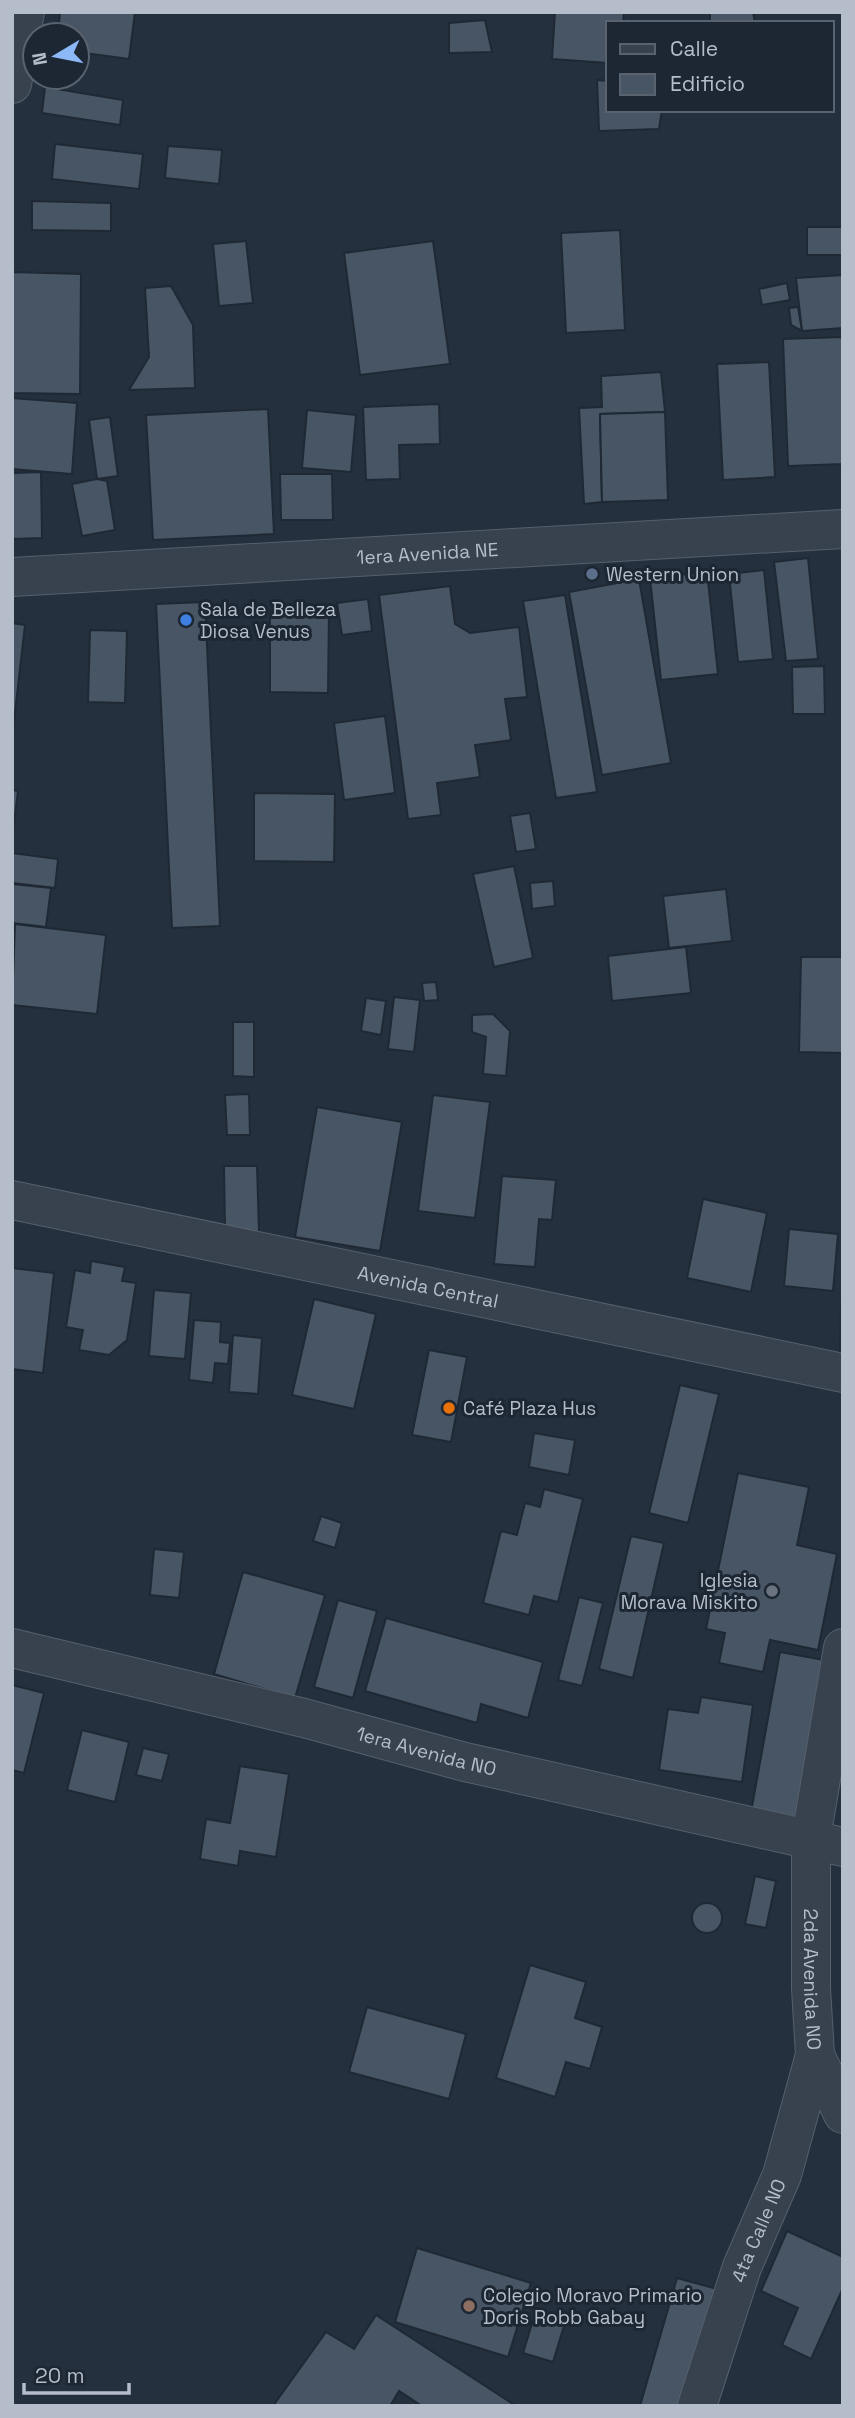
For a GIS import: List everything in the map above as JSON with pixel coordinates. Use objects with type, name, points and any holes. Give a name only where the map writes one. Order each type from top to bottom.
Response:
[{"type":"street","points":[[12,84],[25,12]]},
{"type":"street","name":"1era Avenida NE","points":[[12,576],[95,574],[843,529]]},
{"type":"street","name":"Avenida Central","points":[[12,1200],[843,1373]]},
{"type":"street","name":"1era Avenida NO","points":[[12,1648],[304,1718],[465,1762],[827,1842]]},
{"type":"street","name":"2da Avenida NO","points":[[843,1648],[827,1842],[811,1988],[815,2055],[843,2114]]},
{"type":"street","name":"4ta Calle NO","points":[[697,2406],[743,2267],[782,2175],[815,2055]]},
{"type":"building","points":[[60,12],[135,12],[129,59],[91,54],[91,21],[59,21]]},
{"type":"building","points":[[555,12],[624,12],[623,21],[606,21],[606,63],[552,59]]},
{"type":"building","points":[[710,12],[753,12],[755,21],[710,21]]},
{"type":"building","points":[[485,20],[492,52],[449,53],[449,23]]},
{"type":"building","points":[[597,80],[606,81],[606,112],[662,112],[659,129],[599,131]]},
{"type":"building","points":[[45,91],[69,91],[123,100],[120,125],[42,113]]},
{"type":"building","points":[[55,144],[143,154],[139,189],[52,179]]},
{"type":"building","points":[[168,146],[222,150],[219,184],[165,178]]},
{"type":"building","points":[[32,201],[111,203],[111,231],[32,230]]},
{"type":"building","points":[[807,227],[843,227],[843,255],[807,255]]},
{"type":"building","points":[[620,230],[625,330],[566,333],[561,233]]},
{"type":"building","points":[[246,241],[253,303],[219,306],[213,244]]},
{"type":"building","points":[[433,241],[450,364],[360,375],[344,253]]},
{"type":"building","points":[[12,272],[81,274],[80,394],[12,393]]},
{"type":"building","points":[[843,275],[843,328],[802,331],[796,278]]},
{"type":"building","points":[[787,283],[790,300],[762,305],[759,289]]},
{"type":"building","points":[[171,286],[193,325],[195,388],[129,390],[149,357],[145,288]]},
{"type":"building","points":[[798,307],[802,331],[791,325],[789,308]]},
{"type":"building","points":[[843,337],[843,464],[788,466],[783,339]]},
{"type":"building","points":[[769,362],[775,477],[723,480],[717,364]]},
{"type":"building","points":[[661,372],[665,412],[600,414],[602,502],[584,504],[579,408],[602,407],[601,376]]},
{"type":"building","points":[[12,398],[77,403],[72,474],[12,469]]},
{"type":"building","points":[[439,404],[440,444],[399,445],[400,479],[366,480],[363,407]]},
{"type":"building","points":[[268,409],[274,534],[153,540],[146,415]]},
{"type":"building","points":[[307,410],[356,415],[351,472],[302,468]]},
{"type":"building","points":[[665,412],[668,500],[602,502],[600,414]]},
{"type":"building","points":[[110,417],[118,476],[97,479],[89,420]]},
{"type":"building","points":[[41,472],[42,538],[12,539],[12,473]]},
{"type":"building","points":[[280,474],[332,474],[333,520],[281,520]]},
{"type":"building","points":[[97,479],[107,481],[115,530],[82,536],[72,484]]},
{"type":"building","points":[[808,558],[818,659],[786,661],[774,562]]},
{"type":"building","points":[[764,570],[773,659],[738,662],[729,574]]},
{"type":"building","points":[[707,572],[718,674],[661,680],[650,578]]},
{"type":"building","points":[[639,579],[671,763],[602,775],[569,592]]},
{"type":"building","points":[[450,586],[455,624],[470,633],[519,627],[527,697],[505,699],[511,740],[475,745],[480,777],[437,783],[441,815],[408,819],[379,595]]},
{"type":"building","points":[[565,595],[597,792],[556,798],[523,601]]},
{"type":"building","points":[[368,599],[372,631],[342,635],[337,603]]},
{"type":"building","points":[[205,602],[220,926],[172,928],[156,604]]},
{"type":"building","points":[[270,610],[329,610],[328,693],[270,692]]},
{"type":"building","points":[[12,623],[25,625],[12,739]]},
{"type":"building","points":[[90,630],[127,631],[125,703],[88,702]]},
{"type":"building","points":[[824,666],[825,714],[793,714],[792,667]]},
{"type":"building","points":[[385,716],[395,793],[344,800],[334,723]]},
{"type":"building","points":[[12,790],[18,791],[12,839]]},
{"type":"building","points":[[254,793],[335,794],[334,862],[254,861]]},
{"type":"building","points":[[530,813],[536,849],[516,852],[510,816]]},
{"type":"building","points":[[12,853],[58,859],[55,888],[12,883]]},
{"type":"building","points":[[514,866],[533,958],[494,967],[473,874]]},
{"type":"building","points":[[553,881],[555,906],[532,909],[530,883]]},
{"type":"building","points":[[12,884],[51,888],[46,927],[12,923]]},
{"type":"building","points":[[726,889],[732,941],[669,948],[663,896]]},
{"type":"building","points":[[15,924],[106,935],[97,1014],[12,1005]]},
{"type":"building","points":[[686,947],[691,993],[612,1001],[608,956]]},
{"type":"building","points":[[801,957],[843,957],[843,1053],[799,1052]]},
{"type":"building","points":[[436,982],[438,1000],[424,1001],[422,983]]},
{"type":"building","points":[[394,997],[420,1000],[414,1052],[388,1049]]},
{"type":"building","points":[[366,998],[386,1001],[381,1035],[361,1031]]},
{"type":"building","points":[[493,1014],[510,1031],[506,1076],[483,1074],[486,1037],[472,1032],[472,1015]]},
{"type":"building","points":[[233,1022],[254,1022],[254,1077],[233,1076]]},
{"type":"building","points":[[249,1094],[250,1135],[227,1135],[225,1095]]},
{"type":"building","points":[[433,1095],[490,1102],[475,1218],[418,1211]]},
{"type":"building","points":[[317,1107],[402,1122],[380,1251],[295,1237]]},
{"type":"building","points":[[224,1166],[257,1166],[259,1232],[225,1233]]},
{"type":"building","points":[[502,1176],[556,1180],[552,1220],[539,1219],[535,1267],[494,1264]]},
{"type":"building","points":[[703,1199],[767,1213],[751,1292],[687,1278]]},
{"type":"building","points":[[789,1229],[838,1234],[833,1291],[784,1286]]},
{"type":"building","points":[[91,1261],[125,1267],[122,1281],[136,1283],[127,1340],[109,1355],[79,1350],[83,1330],[66,1327],[75,1270],[90,1273]]},
{"type":"building","points":[[12,1268],[54,1273],[43,1373],[12,1369]]},
{"type":"building","points":[[154,1290],[191,1293],[185,1359],[149,1356]]},
{"type":"building","points":[[314,1299],[376,1314],[354,1409],[292,1395]]},
{"type":"building","points":[[843,1304],[843,1354],[840,1354]]},
{"type":"building","points":[[194,1320],[221,1322],[220,1342],[230,1343],[228,1364],[215,1363],[213,1383],[189,1380]]},
{"type":"building","points":[[233,1335],[262,1338],[258,1394],[229,1392]]},
{"type":"building","points":[[429,1350],[467,1357],[451,1442],[412,1435]]},
{"type":"building","points":[[680,1385],[719,1394],[688,1523],[649,1513]]},
{"type":"building","points":[[534,1433],[575,1440],[569,1475],[529,1467]]},
{"type":"building","name":"Iglesia Morava Miskito","points":[[738,1473],[809,1487],[797,1545],[837,1554],[818,1650],[770,1640],[763,1672],[719,1663],[725,1633],[706,1629]]},
{"type":"building","points":[[544,1489],[583,1499],[558,1602],[534,1596],[529,1615],[483,1603],[501,1531],[517,1535],[525,1503],[540,1507]]},
{"type":"building","points":[[321,1516],[342,1523],[335,1548],[313,1541]]},
{"type":"building","points":[[631,1536],[664,1543],[633,1678],[599,1669]]},
{"type":"building","points":[[154,1549],[184,1552],[179,1598],[150,1595]]},
{"type":"building","points":[[243,1572],[325,1595],[295,1698],[214,1674]]},
{"type":"building","points":[[579,1597],[603,1603],[582,1686],[558,1680]]},
{"type":"building","points":[[338,1600],[377,1611],[353,1698],[314,1687]]},
{"type":"building","points":[[386,1618],[543,1662],[528,1718],[481,1704],[477,1723],[365,1691]]},
{"type":"building","points":[[780,1652],[824,1660],[795,1820],[751,1812]]},
{"type":"building","points":[[12,1685],[44,1693],[24,1773],[12,1770]]},
{"type":"building","points":[[701,1697],[753,1705],[742,1782],[659,1770],[668,1709],[698,1713]]},
{"type":"building","points":[[82,1730],[129,1742],[115,1802],[67,1790]]},
{"type":"building","points":[[143,1748],[169,1754],[162,1781],[136,1775]]},
{"type":"building","points":[[240,1766],[289,1774],[276,1857],[240,1851],[238,1866],[200,1859],[206,1819],[230,1823]]},
{"type":"building","points":[[755,1876],[776,1881],[766,1928],[745,1924]]},
{"type":"building","points":[[707,1903],[718,1907],[722,1918],[718,1929],[707,1933],[696,1929],[692,1918],[696,1907]]},
{"type":"building","points":[[530,1965],[586,1982],[575,2018],[602,2027],[590,2069],[566,2062],[555,2097],[496,2078]]},
{"type":"building","points":[[367,2007],[466,2034],[449,2099],[349,2072]]},
{"type":"building","points":[[787,2231],[843,2257],[843,2288],[811,2359],[782,2345],[798,2308],[761,2291]]},
{"type":"building","points":[[417,2248],[531,2283],[508,2357],[395,2322]]},
{"type":"building","points":[[677,2278],[717,2289],[684,2406],[640,2406]]},
{"type":"building","points":[[376,2315],[516,2406],[422,2406],[399,2391],[390,2406],[273,2406],[326,2332],[354,2349]]},
{"type":"building","points":[[534,2317],[564,2326],[553,2362],[523,2353]]},
{"type":"place","name":"Western Union","points":[[592,574]]},
{"type":"place","name":"Sala de Belleza Diosa Venus","points":[[186,620]]},
{"type":"place","name":"Café Plaza Hus","points":[[449,1408]]},
{"type":"place","name":"Iglesia Morava Miskito","points":[[772,1591]]},
{"type":"place","name":"Colegio Moravo Primario Doris Robb Gabay","points":[[469,2306]]}]
